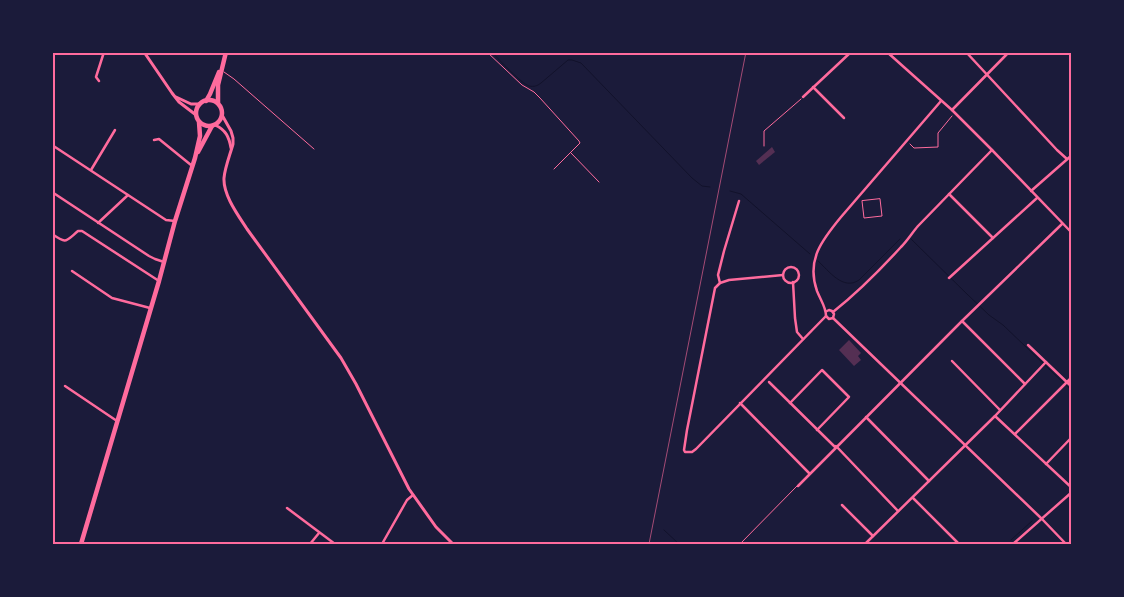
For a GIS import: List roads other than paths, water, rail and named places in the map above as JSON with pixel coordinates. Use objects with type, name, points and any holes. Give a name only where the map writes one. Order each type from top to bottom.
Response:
[{"type":"main road","points":[[218,104],[217,93],[226,52]]},
{"type":"main road","points":[[206,101],[223,62]]},
{"type":"main road","points":[[82,544],[175,220],[193,166],[200,136],[199,122],[196,115],[197,108],[206,101],[213,101],[222,108],[220,122],[213,126],[205,126],[199,122]]},
{"type":"main road","points":[[195,158],[213,126]]},
{"type":"street","points":[[99,81],[96,77],[104,52]]},
{"type":"street","points":[[144,52],[173,95],[196,115]]},
{"type":"street","points":[[803,96],[851,52]]},
{"type":"street","points":[[887,52],[953,111],[1072,233]]},
{"type":"street","points":[[966,52],[1067,159]]},
{"type":"street","points":[[953,111],[1009,52]]},
{"type":"street","points":[[813,87],[844,118]]},
{"type":"street","points":[[173,95],[191,104],[200,104]]},
{"type":"street","points":[[783,275],[729,280],[720,283],[716,288],[684,450],[686,452],[692,452],[696,449],[826,316],[827,311],[817,292],[814,276],[815,257],[820,244],[941,101]]},
{"type":"street","points":[[222,115],[233,138],[224,180],[234,209],[341,358],[409,489],[436,527],[453,544]]},
{"type":"street","points":[[213,126],[221,128],[227,134],[231,152]]},
{"type":"street","points":[[91,170],[115,130]]},
{"type":"street","points":[[154,140],[159,139],[193,166]]},
{"type":"street","points":[[52,145],[166,220],[175,220]]},
{"type":"street","points":[[833,312],[850,299],[992,150]]},
{"type":"street","points":[[1031,191],[1072,155]]},
{"type":"street","points":[[52,192],[155,259],[164,262]]},
{"type":"street","points":[[949,194],[993,238]]},
{"type":"street","points":[[98,222],[128,195]]},
{"type":"street","points":[[950,277],[1037,198]]},
{"type":"street","points":[[720,283],[718,276],[738,201]]},
{"type":"street","points":[[798,486],[900,382],[1062,224]]},
{"type":"street","points":[[52,234],[64,241],[78,231],[82,231],[158,281]]},
{"type":"street","points":[[789,267],[794,268],[799,274],[797,280],[793,282],[786,281],[783,275],[789,267]]},
{"type":"street","points":[[72,271],[112,298],[150,308]]},
{"type":"street","points":[[793,282],[794,318],[797,332],[803,339]]},
{"type":"street","points":[[827,311],[833,312]]},
{"type":"street","points":[[833,312],[833,318]]},
{"type":"street","points":[[826,316],[829,319],[833,318],[1042,518],[1066,544]]},
{"type":"street","points":[[962,321],[1025,384]]},
{"type":"street","points":[[1028,345],[1065,383],[1072,387]]},
{"type":"street","points":[[952,361],[1001,410]]},
{"type":"street","points":[[865,544],[1046,363]]},
{"type":"street","points":[[790,403],[822,370],[849,397],[817,430]]},
{"type":"street","points":[[1015,434],[1072,377]]},
{"type":"street","points":[[769,382],[898,512]]},
{"type":"street","points":[[66,386],[117,421]]},
{"type":"street","points":[[740,403],[809,473]]},
{"type":"street","points":[[995,416],[1072,490],[1018,542],[1013,544]]},
{"type":"street","points":[[866,417],[929,481]]},
{"type":"street","points":[[1046,464],[1072,437]]},
{"type":"street","points":[[382,544],[408,500],[413,495]]},
{"type":"street","points":[[912,498],[959,544]]},
{"type":"street","points":[[842,505],[873,536]]},
{"type":"street","points":[[287,508],[335,544]]},
{"type":"street","points":[[310,544],[319,532]]},
{"type":"lane","points":[[221,70],[234,79],[314,149]]},
{"type":"lane","points":[[765,378],[769,382]]},
{"type":"lane","points":[[740,544],[798,486]]},
{"type":"waterway","points":[[492,52],[529,86],[540,84],[568,60],[581,63],[692,178],[702,186],[710,187]]},
{"type":"waterway","points":[[730,191],[741,194],[810,254]]},
{"type":"waterway","points":[[818,261],[837,278],[847,283],[853,283],[859,280],[900,239]]},
{"type":"waterway","points":[[911,239],[989,315],[1003,325],[1072,391]]},
{"type":"waterway","points":[[1011,540],[1032,521]]},
{"type":"waterway","points":[[664,530],[679,544]]},
{"type":"railway","points":[[649,544],[746,52]]}]
